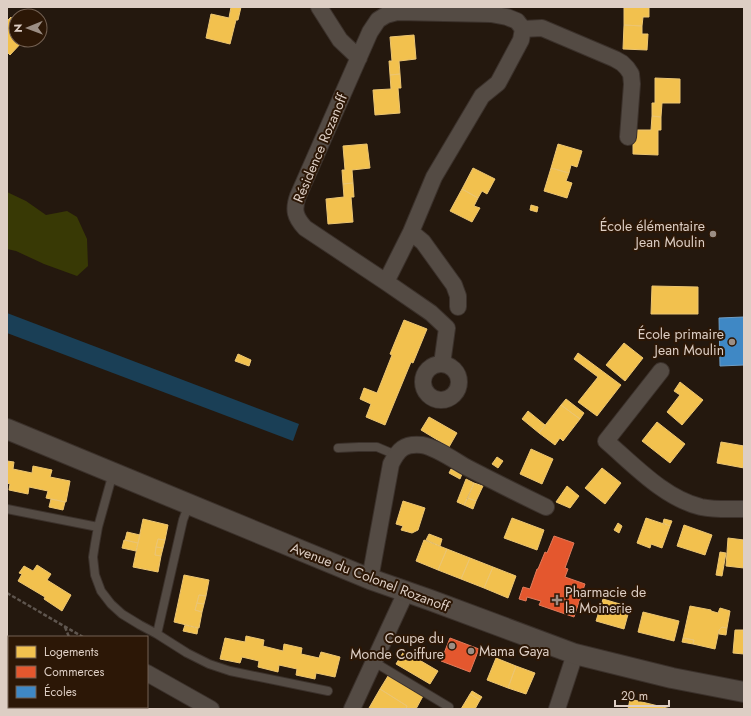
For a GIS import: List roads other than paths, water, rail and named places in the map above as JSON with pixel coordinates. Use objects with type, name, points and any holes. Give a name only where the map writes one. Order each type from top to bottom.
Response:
[{"type":"street","points":[[319,7],[340,40],[359,58]]},
{"type":"street","name":"Résidence Rozanoff","points":[[442,364],[447,328],[431,313],[305,228],[298,220],[295,212],[295,204],[370,32],[378,20],[386,14],[397,10],[491,14],[508,17],[518,21],[523,29]]},
{"type":"street","points":[[386,282],[411,232],[434,177],[482,96],[498,84],[521,40],[523,29],[542,28],[615,59],[627,68],[631,74],[632,84],[628,137]]},
{"type":"street","points":[[411,232],[423,242],[454,285],[458,296],[458,307]]},
{"type":"street","points":[[661,371],[606,441],[651,481],[687,502],[702,507],[744,509]]},
{"type":"street","name":"Avenue du Colonel Rozanoff","points":[[7,429],[370,579],[575,654],[672,678],[744,692]]},
{"type":"street","points":[[370,579],[391,464],[402,448],[422,445],[546,507]]},
{"type":"street","points":[[352,709],[406,592]]},
{"type":"street","points":[[557,709],[575,654]]},
{"type":"street","points":[[148,674],[204,707]]},
{"type":"lane","points":[[338,448],[377,447],[396,455]]},
{"type":"lane","points":[[113,472],[98,527],[93,557],[95,575],[101,591],[111,604],[122,614],[187,653],[209,664],[230,671],[328,691]]},
{"type":"lane","points":[[157,634],[183,520],[189,504]]},
{"type":"lane","points":[[7,509],[98,527]]},
{"type":"lane","points":[[374,662],[449,707]]},
{"type":"water","points":[[7,313],[299,424],[293,441],[7,333]]},
{"type":"place","name":"École élémentaire Jean Moulin","points":[[713,234]]},
{"type":"place","name":"École primaire Jean Moulin","points":[[732,342]]},
{"type":"place","name":"Pharmacie de la Moinerie","points":[[557,600]]},
{"type":"place","name":"Coupe du Monde Coiffure","points":[[452,646]]},
{"type":"place","name":"Mama Gaya","points":[[471,651]]}]
